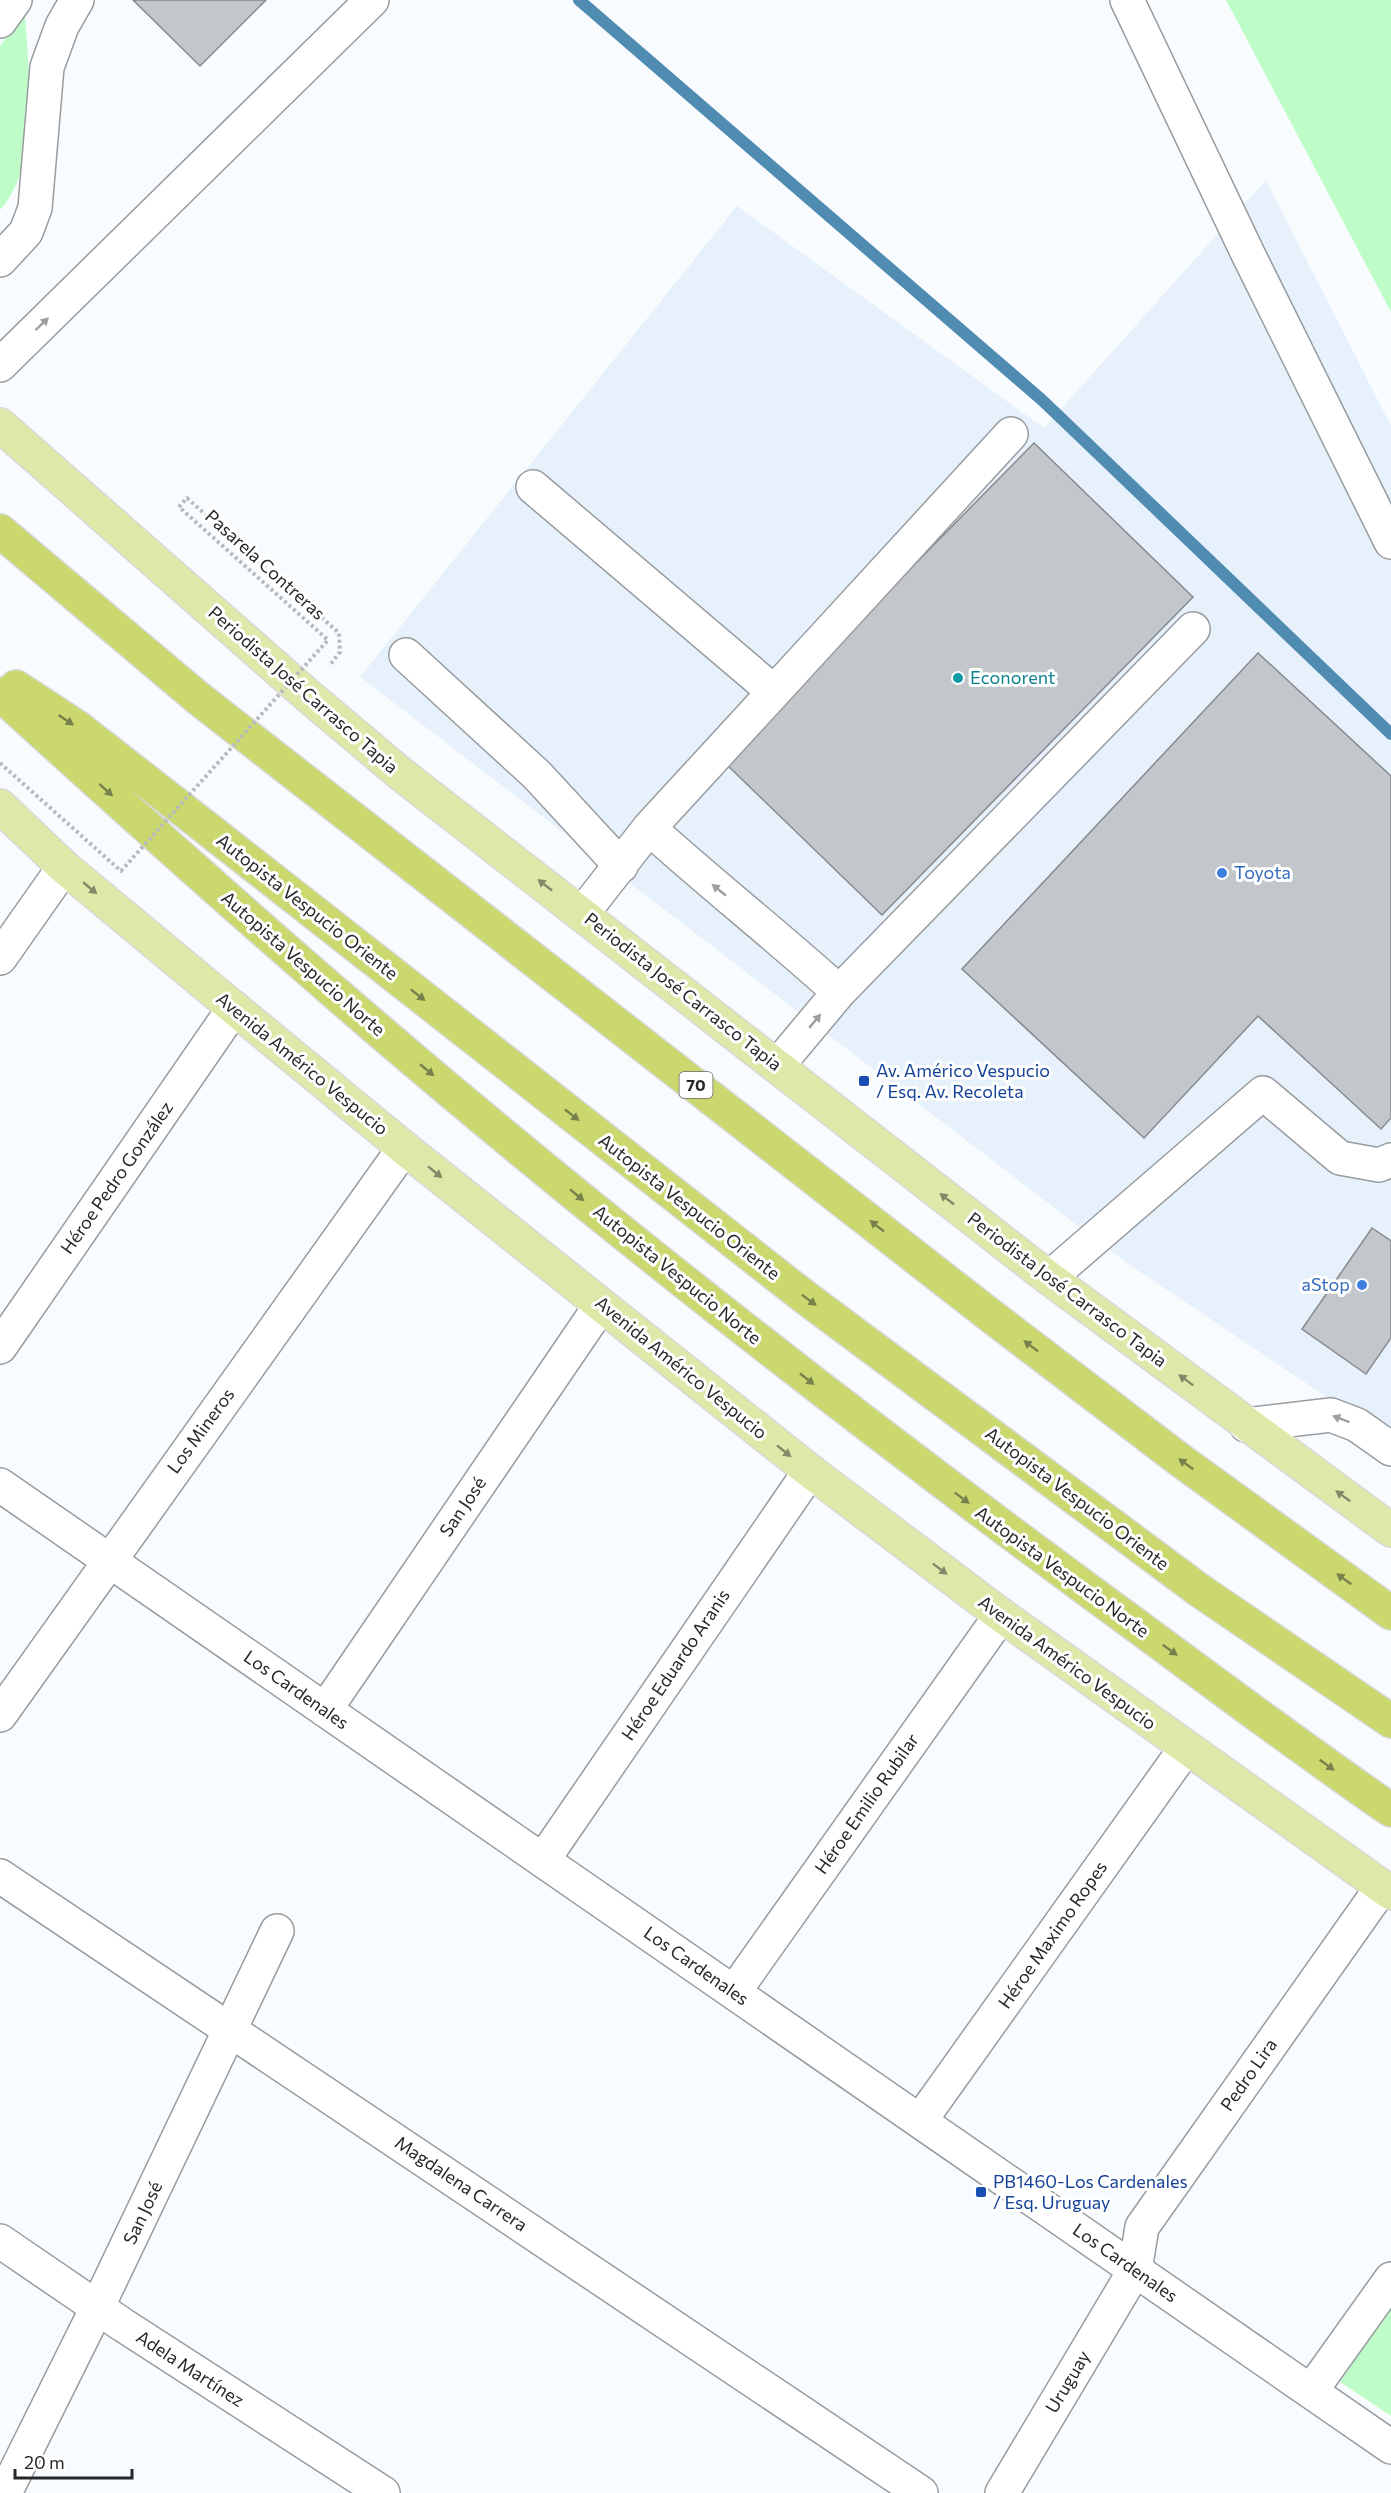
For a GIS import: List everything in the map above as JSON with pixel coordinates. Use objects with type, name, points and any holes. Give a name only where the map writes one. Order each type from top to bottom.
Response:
[{"type":"highway","name":"70","points":[[0,531],[198,698],[991,1317],[1180,1460],[1391,1613]]},
{"type":"highway","name":"Autopista Vespucio Oriente","points":[[0,676],[94,741],[806,1298],[1199,1590],[1391,1721]]},
{"type":"highway","name":"Autopista Vespucio Norte","points":[[0,694],[149,829],[378,1030],[568,1188],[761,1343],[968,1503],[1391,1810]]},
{"type":"main road","name":"Periodista José Carrasco Tapia","points":[[0,425],[298,687],[401,774],[1049,1278],[1391,1530]]},
{"type":"main road","name":"Avenida Américo Vespucio","points":[[0,806],[64,867],[404,1148],[810,1471],[1001,1615],[1185,1749],[1386,1890]]},
{"type":"street","points":[[0,21],[15,0]]},
{"type":"street","points":[[0,260],[26,232],[35,208],[47,67],[62,26],[77,0]]},
{"type":"street","points":[[0,365],[372,0]]},
{"type":"street","points":[[1127,0],[1249,256],[1391,542]]},
{"type":"street","points":[[582,914],[649,828],[1011,434]]},
{"type":"street","points":[[533,487],[774,692]]},
{"type":"street","points":[[778,1065],[839,992],[1193,629]]},
{"type":"street","points":[[406,656],[537,776],[621,866]]},
{"type":"street","points":[[649,828],[697,872],[785,943],[839,992]]},
{"type":"street","points":[[0,958],[64,867]]},
{"type":"street","name":"Héroe Pedro González","points":[[0,1347],[234,1008]]},
{"type":"street","points":[[1049,1278],[1263,1093],[1340,1158],[1379,1165],[1391,1160]]},
{"type":"street","name":"Los Mineros","points":[[0,1715],[108,1560],[404,1148]]},
{"type":"street","name":"San José","points":[[325,1710],[601,1305]]},
{"type":"street","points":[[1246,1425],[1331,1415],[1357,1425],[1391,1449]]},
{"type":"street","name":"Héroe Eduardo Aranis","points":[[543,1860],[810,1471]]},
{"type":"street","name":"Los Cardenales","points":[[0,1485],[1391,2447]]},
{"type":"street","name":"Héroe Emilio Rubilar","points":[[734,1992],[1001,1615]]},
{"type":"street","name":"Héroe Maximo Ropes","points":[[920,2121],[1185,1749]]},
{"type":"street","name":"Magdalena Carrera","points":[[0,1876],[921,2493]]},
{"type":"street","name":"Pedro Lira","points":[[1135,2270],[1142,2227],[1386,1890]]},
{"type":"street","name":"San José","points":[[5,2493],[97,2308],[277,1931]]},
{"type":"street","name":"Adela Martínez","points":[[0,2241],[97,2308],[383,2493]]},
{"type":"street","name":"Uruguay","points":[[1002,2493],[1135,2270]]},
{"type":"street","points":[[1311,2391],[1391,2279]]},
{"type":"path","name":"Pasarela Contreras","points":[[0,763],[121,871],[328,640],[179,507],[187,498],[339,633]]},
{"type":"shaded area","points":[[1266,180],[1391,426],[1391,1440],[1124,1261],[360,677],[737,206],[1044,428]]},
{"type":"green space","points":[[1226,0],[1391,0],[1391,312]]},
{"type":"green space","points":[[25,12],[29,88],[27,142],[22,168],[13,190],[0,210],[0,46]]},
{"type":"green space","points":[[1391,2306],[1391,2416],[1340,2382]]},
{"type":"building","points":[[133,0],[266,0],[200,66]]},
{"type":"building","name":"Econorent","points":[[1034,443],[1193,597],[882,915],[722,760]]},
{"type":"building","name":"Toyota","points":[[1258,653],[1391,776],[1391,1118],[1381,1129],[1258,1016],[1144,1138],[962,969]]},
{"type":"building","name":"aStop","points":[[1372,1228],[1391,1241],[1391,1338],[1366,1374],[1302,1329]]},
{"type":"waterway","points":[[579,0],[1042,400],[1391,734]]},
{"type":"place","name":"Econorent","points":[[958,678]]},
{"type":"place","name":"Toyota","points":[[1222,873]]},
{"type":"place","name":"Av. Américo Vespucio / Esq. Av. Recoleta","points":[[864,1081]]},
{"type":"place","name":"aStop","points":[[1362,1285]]},
{"type":"place","name":"PB1460-Los Cardenales / Esq. Uruguay","points":[[981,2192]]}]
